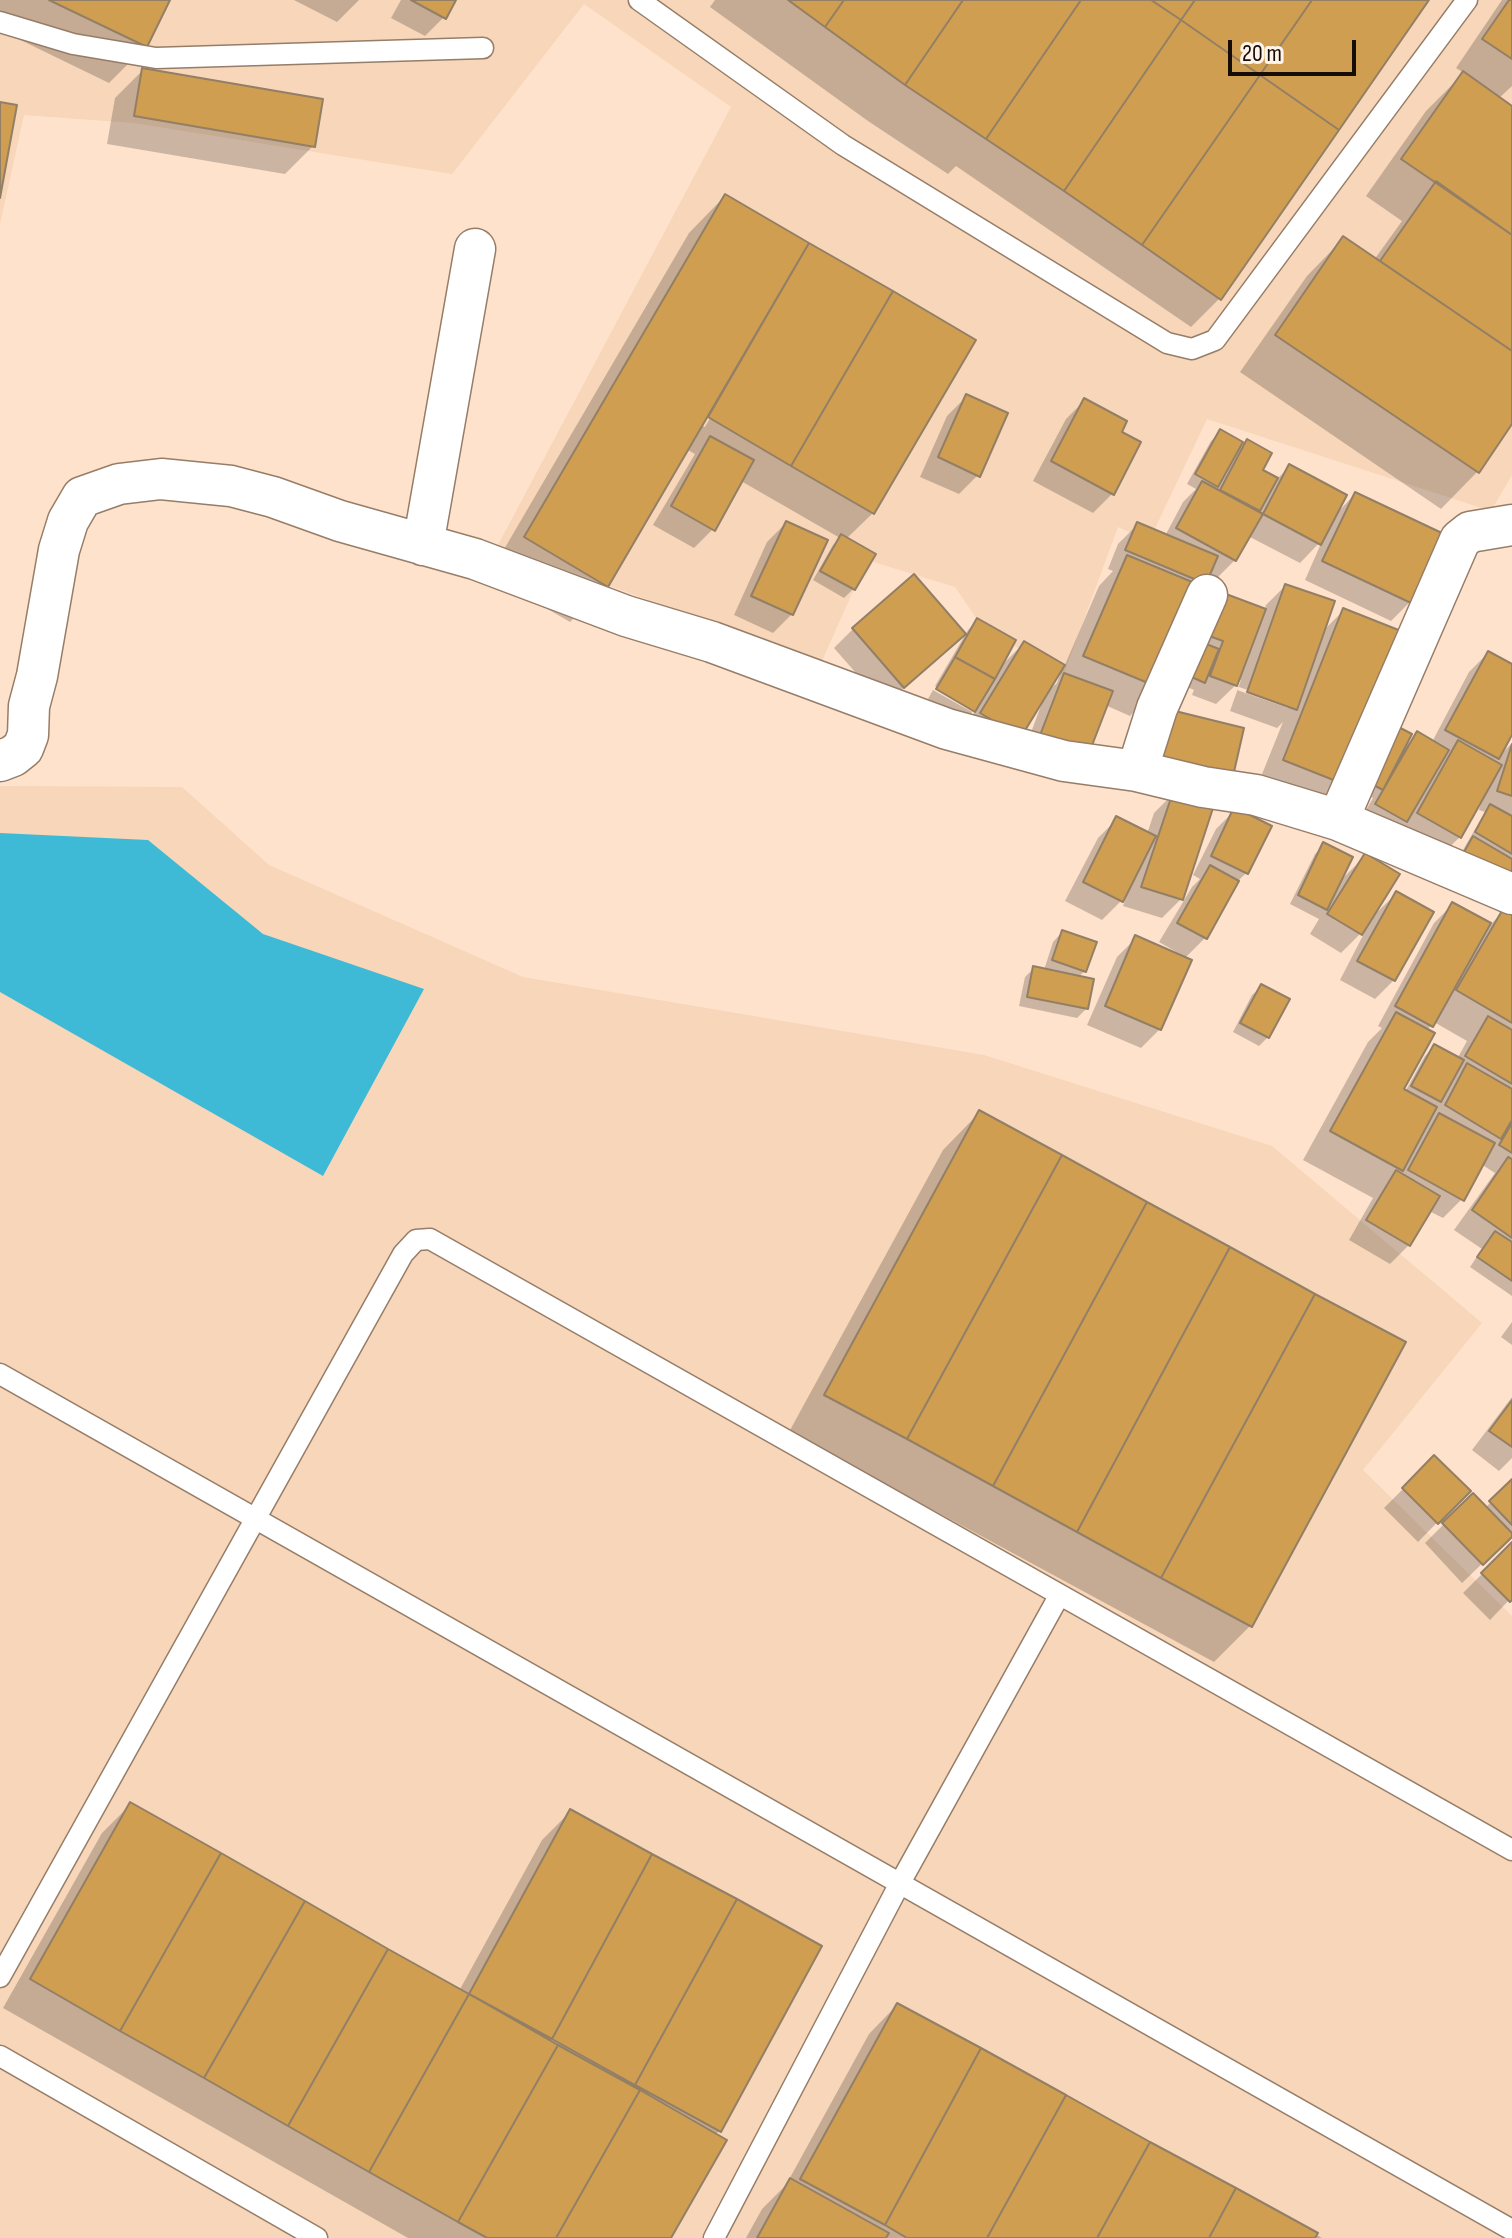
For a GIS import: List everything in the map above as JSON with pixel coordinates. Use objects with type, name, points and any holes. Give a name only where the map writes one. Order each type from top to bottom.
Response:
[{"type":"street","points":[[423,545],[475,249]]},
{"type":"street","points":[[0,761],[23,748],[28,735],[29,706],[59,550],[68,521],[82,497],[119,484],[161,479],[231,486],[475,559],[626,616],[712,642],[947,729],[1064,761],[1137,771],[1203,787],[1256,795],[1338,820],[1512,894]]},
{"type":"street","points":[[1338,820],[1460,540],[1470,532],[1512,525]]},
{"type":"street","points":[[1137,771],[1157,708],[1207,595]]},
{"type":"lane","points":[[639,0],[843,145],[1167,343],[1192,349],[1215,340],[1467,0]]},
{"type":"lane","points":[[0,22],[73,44],[156,58],[483,48]]},
{"type":"lane","points":[[0,1977],[403,1254],[416,1240],[430,1239],[1512,1850]]},
{"type":"lane","points":[[0,1374],[1512,2230]]},
{"type":"lane","points":[[714,2238],[900,1883],[1059,1596]]},
{"type":"lane","points":[[0,2056],[317,2238]]},
{"type":"shaded area","points":[[0,0],[1512,0],[1512,475],[1491,511],[1207,419],[1149,541],[1118,527],[1063,676],[981,625],[955,587],[867,560],[821,663],[498,545],[731,107],[584,4],[452,174],[133,123],[24,115],[0,224]]},
{"type":"shaded area","points":[[0,786],[182,787],[269,865],[523,977],[984,1055],[1272,1146],[1482,1323],[1363,1470],[1512,1616],[1512,2238],[0,2238]]},
{"type":"water","points":[[0,833],[148,840],[263,934],[424,989],[323,1176],[0,992]]},
{"type":"building","points":[[49,0],[170,0],[147,47]]},
{"type":"building","points":[[411,0],[456,0],[446,19]]},
{"type":"building","points":[[788,0],[844,0],[825,27]]},
{"type":"building","points":[[844,0],[963,0],[905,85],[825,27]]},
{"type":"building","points":[[963,0],[1081,0],[986,139],[905,85]]},
{"type":"building","points":[[1081,0],[1151,0],[1181,20],[1064,191],[986,139]]},
{"type":"building","points":[[1151,0],[1195,0],[1181,20]]},
{"type":"building","points":[[1195,0],[1312,0],[1260,75],[1181,20]]},
{"type":"building","points":[[1312,0],[1429,0],[1339,130],[1260,75]]},
{"type":"building","points":[[1512,0],[1512,59],[1482,39]]},
{"type":"building","points":[[1181,20],[1260,75],[1142,245],[1064,191]]},
{"type":"building","points":[[142,68],[323,99],[315,147],[134,116]]},
{"type":"building","points":[[1463,71],[1512,106],[1512,235],[1401,159]]},
{"type":"building","points":[[1260,75],[1339,130],[1221,300],[1142,245]]},
{"type":"building","points":[[0,102],[17,105],[0,198]]},
{"type":"building","points":[[1436,181],[1512,235],[1512,351],[1380,261]]},
{"type":"building","points":[[725,194],[809,243],[608,587],[524,537]]},
{"type":"building","points":[[1343,236],[1512,351],[1512,424],[1479,473],[1275,335]]},
{"type":"building","points":[[809,243],[893,291],[791,466],[708,417]]},
{"type":"building","points":[[893,291],[976,340],[874,514],[791,466]]},
{"type":"building","points":[[966,394],[1008,413],[980,477],[938,457]]},
{"type":"building","points":[[1084,398],[1127,421],[1122,432],[1141,442],[1114,495],[1051,461]]},
{"type":"building","points":[[1220,429],[1243,442],[1218,487],[1195,474]]},
{"type":"building","points":[[710,436],[754,460],[715,531],[671,506]]},
{"type":"building","points":[[1247,439],[1272,453],[1263,470],[1278,478],[1260,511],[1220,490]]},
{"type":"building","points":[[1289,464],[1347,495],[1321,545],[1263,514]]},
{"type":"building","points":[[1202,481],[1263,514],[1236,561],[1176,528]]},
{"type":"building","points":[[1355,492],[1444,534],[1411,603],[1322,561]]},
{"type":"building","points":[[786,521],[828,540],[793,615],[751,596]]},
{"type":"building","points":[[1137,522],[1218,556],[1206,584],[1125,550]]},
{"type":"building","points":[[841,534],[876,554],[855,590],[820,571]]},
{"type":"building","points":[[1127,555],[1202,586],[1160,688],[1083,656]]},
{"type":"building","points":[[914,574],[966,634],[904,688],[852,628]]},
{"type":"building","points":[[1285,584],[1335,601],[1297,710],[1247,692]]},
{"type":"building","points":[[1218,591],[1266,609],[1237,686],[1210,676],[1223,641],[1201,633]]},
{"type":"building","points":[[1343,608],[1401,631],[1341,783],[1283,760]]},
{"type":"building","points":[[977,618],[1016,640],[995,679],[955,657]]},
{"type":"building","points":[[1024,641],[1065,665],[1021,737],[980,713]]},
{"type":"building","points":[[1201,642],[1219,649],[1205,683],[1187,675]]},
{"type":"building","points":[[1488,651],[1512,664],[1512,735],[1499,759],[1445,730]]},
{"type":"building","points":[[955,657],[995,679],[975,712],[936,689]]},
{"type":"building","points":[[1064,673],[1113,691],[1086,761],[1037,743]]},
{"type":"building","points":[[1171,710],[1244,728],[1231,785],[1158,767]]},
{"type":"building","points":[[1387,721],[1412,734],[1383,790],[1358,777]]},
{"type":"building","points":[[1417,731],[1449,750],[1407,822],[1375,804]]},
{"type":"building","points":[[1458,740],[1502,765],[1461,838],[1417,813]]},
{"type":"building","points":[[1512,744],[1512,796],[1497,791]]},
{"type":"building","points":[[1173,792],[1214,805],[1183,900],[1141,887]]},
{"type":"building","points":[[1490,804],[1512,816],[1512,854],[1475,832]]},
{"type":"building","points":[[1234,807],[1272,826],[1248,874],[1211,856]]},
{"type":"building","points":[[1116,816],[1156,836],[1123,902],[1083,882]]},
{"type":"building","points":[[1473,836],[1512,859],[1512,880],[1464,852]]},
{"type":"building","points":[[1323,842],[1353,857],[1327,910],[1298,895]]},
{"type":"building","points":[[1365,853],[1400,874],[1362,935],[1327,914]]},
{"type":"building","points":[[1210,865],[1239,881],[1207,939],[1177,923]]},
{"type":"building","points":[[1396,891],[1434,912],[1395,981],[1357,961]]},
{"type":"building","points":[[1452,902],[1491,923],[1433,1027],[1395,1006]]},
{"type":"building","points":[[1503,909],[1512,914],[1512,1023],[1456,990]]},
{"type":"building","points":[[1062,930],[1097,942],[1086,972],[1052,960]]},
{"type":"building","points":[[1135,935],[1192,960],[1161,1030],[1105,1006]]},
{"type":"building","points":[[1033,966],[1094,979],[1088,1009],[1027,997]]},
{"type":"building","points":[[1261,984],[1290,999],[1269,1038],[1240,1023]]},
{"type":"building","points":[[1396,1012],[1435,1033],[1404,1089],[1437,1107],[1403,1171],[1330,1131]]},
{"type":"building","points":[[1488,1016],[1512,1030],[1512,1084],[1465,1056]]},
{"type":"building","points":[[1434,1044],[1464,1060],[1441,1102],[1411,1086]]},
{"type":"building","points":[[1467,1063],[1512,1089],[1512,1120],[1501,1139],[1445,1105]]},
{"type":"building","points":[[979,1110],[1062,1155],[907,1439],[824,1395]]},
{"type":"building","points":[[1439,1113],[1495,1143],[1464,1201],[1408,1170]]},
{"type":"building","points":[[1512,1123],[1512,1153],[1499,1145]]},
{"type":"building","points":[[1062,1155],[1147,1202],[993,1486],[907,1439]]},
{"type":"building","points":[[1508,1157],[1512,1159],[1512,1238],[1472,1210]]},
{"type":"building","points":[[1396,1170],[1440,1196],[1410,1246],[1366,1220]]},
{"type":"building","points":[[1147,1202],[1230,1247],[1077,1532],[993,1486]]},
{"type":"building","points":[[1495,1231],[1512,1242],[1512,1281],[1477,1257]]},
{"type":"building","points":[[1230,1247],[1315,1294],[1161,1578],[1077,1532]]},
{"type":"building","points":[[1315,1294],[1406,1342],[1252,1627],[1161,1578]]},
{"type":"building","points":[[1512,1400],[1512,1447],[1489,1431]]},
{"type":"building","points":[[1434,1455],[1471,1491],[1438,1524],[1402,1488]]},
{"type":"building","points":[[1512,1479],[1512,1525],[1489,1501]]},
{"type":"building","points":[[1473,1493],[1512,1533],[1512,1537],[1483,1565],[1442,1523]]},
{"type":"building","points":[[1512,1542],[1512,1600],[1510,1602],[1481,1573]]},
{"type":"building","points":[[130,1802],[221,1853],[120,2031],[30,1979]]},
{"type":"building","points":[[570,1809],[652,1854],[552,2039],[469,1994]]},
{"type":"building","points":[[221,1853],[305,1901],[204,2078],[120,2031]]},
{"type":"building","points":[[652,1854],[737,1899],[635,2085],[552,2039]]},
{"type":"building","points":[[737,1899],[822,1946],[721,2132],[635,2085]]},
{"type":"building","points":[[305,1901],[388,1949],[288,2126],[204,2078]]},
{"type":"building","points":[[388,1949],[469,1994],[369,2172],[288,2126]]},
{"type":"building","points":[[469,1994],[558,2045],[458,2222],[369,2172]]},
{"type":"building","points":[[897,2003],[981,2048],[885,2225],[800,2179]]},
{"type":"building","points":[[558,2045],[640,2090],[556,2238],[487,2238],[458,2222]]},
{"type":"building","points":[[981,2048],[1066,2095],[987,2238],[907,2238],[885,2225]]},
{"type":"building","points":[[640,2090],[727,2140],[671,2238],[556,2238]]},
{"type":"building","points":[[1066,2095],[1150,2142],[1097,2238],[987,2238]]},
{"type":"building","points":[[1150,2142],[1236,2188],[1209,2238],[1097,2238]]},
{"type":"building","points":[[790,2178],[889,2233],[886,2238],[757,2238]]},
{"type":"building","points":[[1236,2188],[1318,2233],[1315,2238],[1209,2238]]}]
